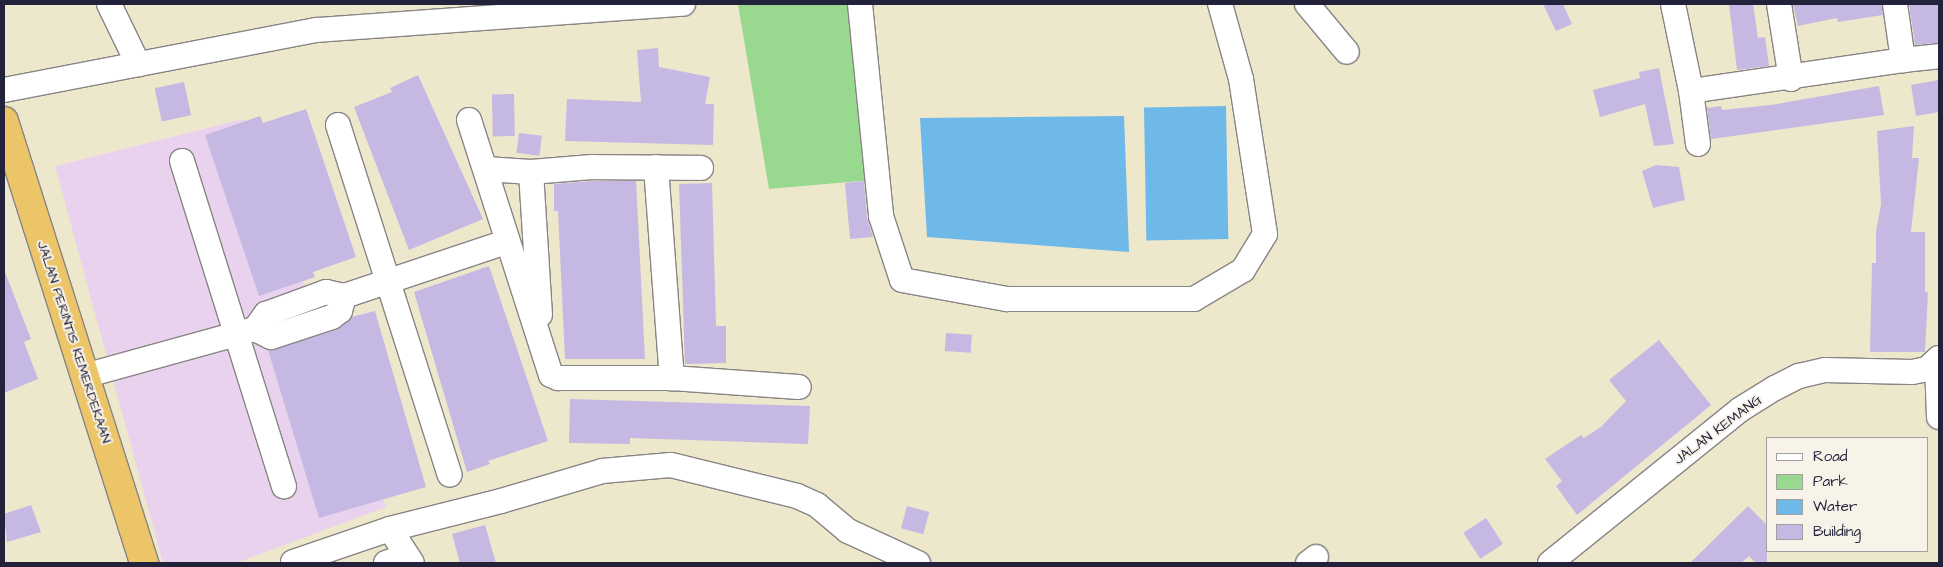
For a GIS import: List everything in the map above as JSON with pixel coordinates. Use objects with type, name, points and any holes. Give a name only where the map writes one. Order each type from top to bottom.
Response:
[{"type":"highway","name":"JALAN PERINTIS KEMERDEKAAN","points":[[4,121],[144,563]]},
{"type":"street","points":[[109,4],[138,64]]},
{"type":"street","points":[[4,90],[317,30],[430,13],[683,4]]},
{"type":"street","points":[[860,4],[881,216],[891,255],[902,280],[1006,299],[1194,299],[1243,270],[1266,234],[1241,79],[1220,4]]},
{"type":"street","points":[[1307,4],[1347,52]]},
{"type":"street","points":[[1673,4],[1698,144]]},
{"type":"street","points":[[1779,4],[1791,79]]},
{"type":"street","points":[[1895,4],[1903,60]]},
{"type":"street","points":[[1690,91],[1791,79],[1903,60],[1939,56]]},
{"type":"street","points":[[469,120],[486,169],[506,242],[542,340],[551,375],[558,378],[672,378],[799,387]]},
{"type":"street","points":[[338,125],[450,475]]},
{"type":"street","points":[[182,161],[246,332],[284,486]]},
{"type":"street","points":[[486,169],[530,172],[656,167],[701,168]]},
{"type":"street","points":[[656,167],[672,378]]},
{"type":"street","points":[[530,172],[542,340]]},
{"type":"street","points":[[84,376],[246,332],[266,314],[326,292],[344,296],[388,284],[506,242]]},
{"type":"street","points":[[1938,361],[1939,418]]},
{"type":"street","name":"JALAN KEMANG","points":[[1550,563],[1741,410],[1775,388],[1799,376],[1825,370],[1912,372],[1928,370],[1938,361]]},
{"type":"street","points":[[293,562],[390,528],[501,501],[602,471],[671,465],[796,496],[817,505],[848,531],[907,562]]},
{"type":"street","points":[[390,528],[402,561]]},
{"type":"shaded area","points":[[244,119],[386,507],[236,563],[163,563],[55,166]]},
{"type":"green space","points":[[738,4],[857,4],[871,180],[769,189]]},
{"type":"water","points":[[1226,106],[1228,239],[1146,240],[1144,107]]},
{"type":"water","points":[[1124,116],[1129,252],[927,237],[920,118]]},
{"type":"building","points":[[1543,4],[1563,4],[1572,24],[1556,31]]},
{"type":"building","points":[[1729,4],[1753,4],[1758,38],[1765,37],[1769,66],[1737,70]]},
{"type":"building","points":[[1793,4],[1882,4],[1883,15],[1838,22],[1837,18],[1798,26]]},
{"type":"building","points":[[1909,4],[1939,4],[1939,43],[1915,45]]},
{"type":"building","points":[[658,48],[659,67],[710,77],[705,104],[714,104],[713,145],[565,141],[567,99],[641,102],[637,50]]},
{"type":"building","points":[[1659,68],[1674,144],[1654,146],[1645,104],[1600,117],[1593,90],[1640,78],[1639,72]]},
{"type":"building","points":[[418,75],[483,219],[409,250],[354,107],[392,92],[390,88]]},
{"type":"building","points":[[1939,80],[1939,112],[1916,116],[1911,85]]},
{"type":"building","points":[[184,82],[191,115],[162,121],[155,88]]},
{"type":"building","points":[[1879,86],[1884,115],[1711,139],[1707,108],[1721,106],[1722,110],[1771,105]]},
{"type":"building","points":[[492,94],[514,94],[515,136],[493,136]]},
{"type":"building","points":[[306,109],[356,257],[313,272],[315,277],[259,296],[205,135],[260,116],[263,123]]},
{"type":"building","points":[[1914,126],[1912,158],[1919,158],[1911,232],[1925,232],[1925,292],[1928,292],[1925,352],[1870,352],[1872,263],[1876,263],[1876,232],[1881,204],[1877,131]]},
{"type":"building","points":[[519,133],[542,136],[539,156],[517,153]]},
{"type":"building","points":[[1656,165],[1679,167],[1685,200],[1653,208],[1642,171]]},
{"type":"building","points":[[592,181],[636,181],[645,359],[565,359],[558,211],[554,211],[554,184]]},
{"type":"building","points":[[864,181],[867,217],[873,237],[850,239],[845,183]]},
{"type":"building","points":[[712,183],[716,326],[726,326],[726,363],[685,364],[679,184]]},
{"type":"building","points":[[489,266],[548,441],[488,461],[490,464],[467,472],[414,292]]},
{"type":"building","points":[[5,272],[31,339],[24,342],[38,379],[4,393]]},
{"type":"building","points":[[375,311],[426,487],[319,518],[268,350],[336,330],[351,317]]},
{"type":"building","points":[[946,333],[972,335],[971,353],[945,351]]},
{"type":"building","points":[[1659,340],[1711,405],[1577,515],[1556,486],[1562,481],[1545,459],[1581,435],[1584,438],[1601,427],[1626,401],[1609,380]]},
{"type":"building","points":[[570,399],[810,406],[808,444],[630,438],[630,444],[569,443]]},
{"type":"building","points":[[31,505],[41,532],[7,542],[4,514]]},
{"type":"building","points":[[907,506],[929,512],[923,534],[901,528]]},
{"type":"building","points":[[1748,506],[1766,524],[1767,563],[1756,563],[1749,556],[1741,563],[1690,563]]},
{"type":"building","points":[[1486,518],[1503,544],[1480,559],[1463,533]]},
{"type":"building","points":[[485,525],[496,563],[460,563],[452,534]]}]
